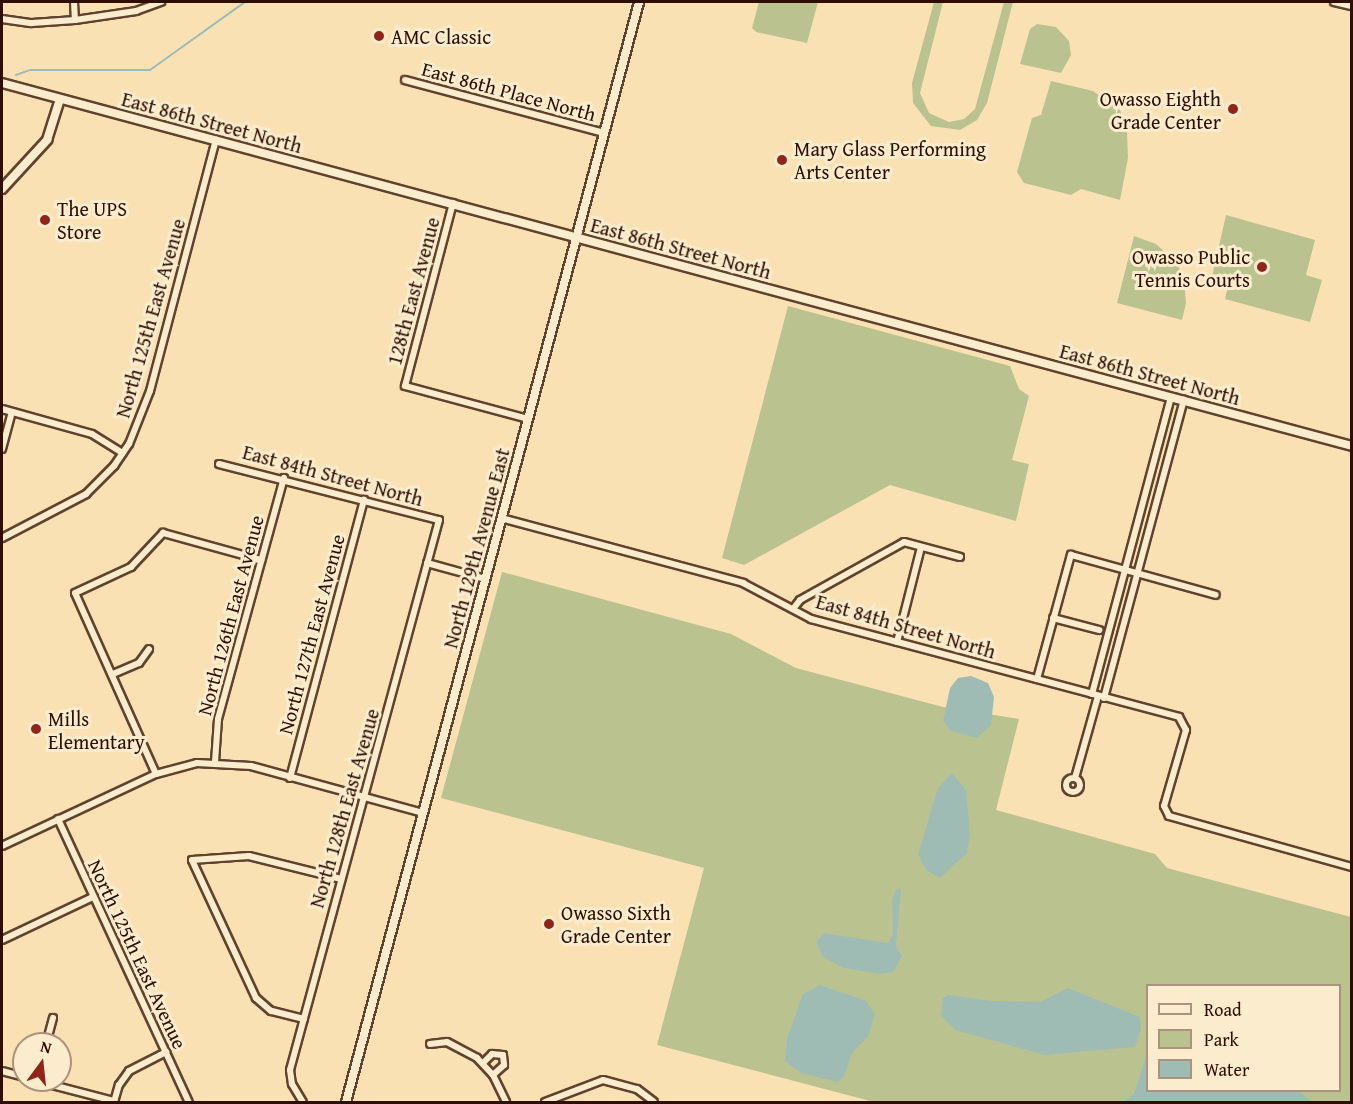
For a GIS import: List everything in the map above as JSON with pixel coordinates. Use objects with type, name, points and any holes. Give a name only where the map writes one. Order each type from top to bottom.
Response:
[{"type":"main road","name":"North 129th Avenue East","points":[[346,1102],[639,2]]},
{"type":"main road","name":"East 86th Street North","points":[[2,83],[1352,446]]},
{"type":"street","points":[[74,2],[75,20]]},
{"type":"street","points":[[2,19],[32,23],[75,20],[136,11],[161,2]]},
{"type":"street","points":[[1334,2],[1352,6]]},
{"type":"street","name":"East 86th Place North","points":[[405,80],[604,133]]},
{"type":"street","points":[[2,189],[47,140],[60,99]]},
{"type":"street","name":"North 125th East Avenue","points":[[2,538],[59,510],[97,484],[123,453],[144,411],[216,140]]},
{"type":"street","name":"128th East Avenue","points":[[453,203],[405,386],[528,419]]},
{"type":"street","points":[[1098,696],[1125,570],[1171,397]]},
{"type":"street","points":[[1075,778],[1098,696],[1138,573],[1184,400]]},
{"type":"street","points":[[2,409],[92,434],[123,453]]},
{"type":"street","points":[[2,449],[12,412]]},
{"type":"street","name":"East 84th Street North","points":[[219,464],[284,478],[439,520]]},
{"type":"street","name":"North 126th East Avenue","points":[[215,762],[218,719],[284,478]]},
{"type":"street","name":"North 127th East Avenue","points":[[290,777],[364,500]]},
{"type":"street","name":"East 84th Street North","points":[[501,518],[743,583],[811,619],[1179,717],[1186,724],[1164,806],[1168,816],[1352,867]]},
{"type":"street","name":"North 128th East Avenue","points":[[303,1102],[292,1084],[290,1070],[439,520]]},
{"type":"street","points":[[156,774],[75,593],[131,567],[163,533],[261,560]]},
{"type":"street","points":[[793,609],[800,600],[904,542],[960,558]]},
{"type":"street","points":[[897,642],[921,547]]},
{"type":"street","points":[[1037,679],[1071,555],[1216,594]]},
{"type":"street","points":[[428,563],[485,579]]},
{"type":"street","points":[[1053,618],[1099,630]]},
{"type":"street","points":[[113,674],[139,663],[149,650]]},
{"type":"street","points":[[2,846],[156,774],[215,762],[290,777],[423,813]]},
{"type":"street","name":"North 125th East Avenue","points":[[58,819],[189,1102]]},
{"type":"street","points":[[304,1019],[271,1011],[256,999],[192,860],[249,856],[341,879]]},
{"type":"street","points":[[2,940],[93,897]]},
{"type":"street","points":[[49,1032],[53,1018]]},
{"type":"street","points":[[430,1044],[447,1042],[464,1048],[483,1063],[493,1075],[506,1102]]},
{"type":"street","points":[[72,1090],[114,1102],[129,1071],[166,1052]]},
{"type":"street","points":[[483,1063],[492,1054],[503,1055],[504,1065],[493,1075]]},
{"type":"street","points":[[545,1102],[603,1080],[637,1089],[654,1102]]},
{"type":"green space","points":[[759,2],[818,2],[807,43],[756,32],[752,28]]},
{"type":"green space","points":[[934,2],[943,2],[920,93],[929,113],[949,122],[964,119],[975,109],[1004,2],[1013,2],[987,103],[977,120],[960,130],[931,126],[913,103],[912,83]]},
{"type":"green space","points":[[1037,24],[1056,27],[1069,41],[1071,55],[1061,73],[1020,64],[1030,29]]},
{"type":"green space","points":[[1051,81],[1093,91],[1120,110],[1127,132],[1128,158],[1120,200],[1081,189],[1071,195],[1024,183],[1017,172],[1032,118],[1041,115]]},
{"type":"green space","name":"Owasso Public Tennis Courts","points":[[1226,215],[1315,240],[1306,275],[1322,280],[1310,322],[1225,299],[1229,281],[1212,277]]},
{"type":"green space","points":[[1134,236],[1156,244],[1177,263],[1184,281],[1186,303],[1182,320],[1117,303]]},
{"type":"green space","points":[[788,306],[1010,366],[1019,389],[1029,396],[1012,460],[1029,464],[1016,521],[890,485],[744,565],[722,558]]},
{"type":"green space","points":[[502,572],[731,634],[796,668],[943,707],[1019,719],[996,810],[1155,854],[1167,868],[1351,917],[1351,1102],[874,1102],[657,1045],[704,868],[441,798]]},
{"type":"water","points":[[971,676],[988,683],[994,697],[991,725],[977,738],[951,731],[943,721],[950,688],[958,678]]},
{"type":"water","points":[[952,773],[966,790],[970,835],[967,853],[940,878],[926,870],[918,854],[938,788]]},
{"type":"water","points":[[901,889],[896,946],[902,956],[893,972],[881,974],[844,968],[823,957],[816,942],[824,933],[888,943],[893,934],[892,900],[896,890]]},
{"type":"water","points":[[820,985],[865,1000],[875,1014],[869,1035],[852,1053],[844,1076],[838,1082],[801,1073],[785,1061],[787,1039],[803,994]]},
{"type":"water","points":[[1068,988],[1140,1017],[1141,1028],[1135,1047],[1045,1055],[955,1030],[941,1016],[943,998],[949,995],[991,1001],[1040,1002]]},
{"type":"water","points":[[1146,1056],[1146,1092],[1300,1092],[1312,1102],[1123,1102],[1134,1094]]},
{"type":"waterway","points":[[16,75],[30,70],[150,70],[245,2]]},
{"type":"place","name":"AMC Classic","points":[[379,36]]},
{"type":"place","name":"Owasso Eighth Grade Center","points":[[1233,109]]},
{"type":"place","name":"Mary Glass Performing Arts Center","points":[[782,160]]},
{"type":"place","name":"The UPS Store","points":[[45,220]]},
{"type":"place","name":"Owasso Public Tennis Courts","points":[[1262,267]]},
{"type":"place","name":"Mills Elementary","points":[[36,729]]},
{"type":"place","name":"Owasso Sixth Grade Center","points":[[549,924]]}]
